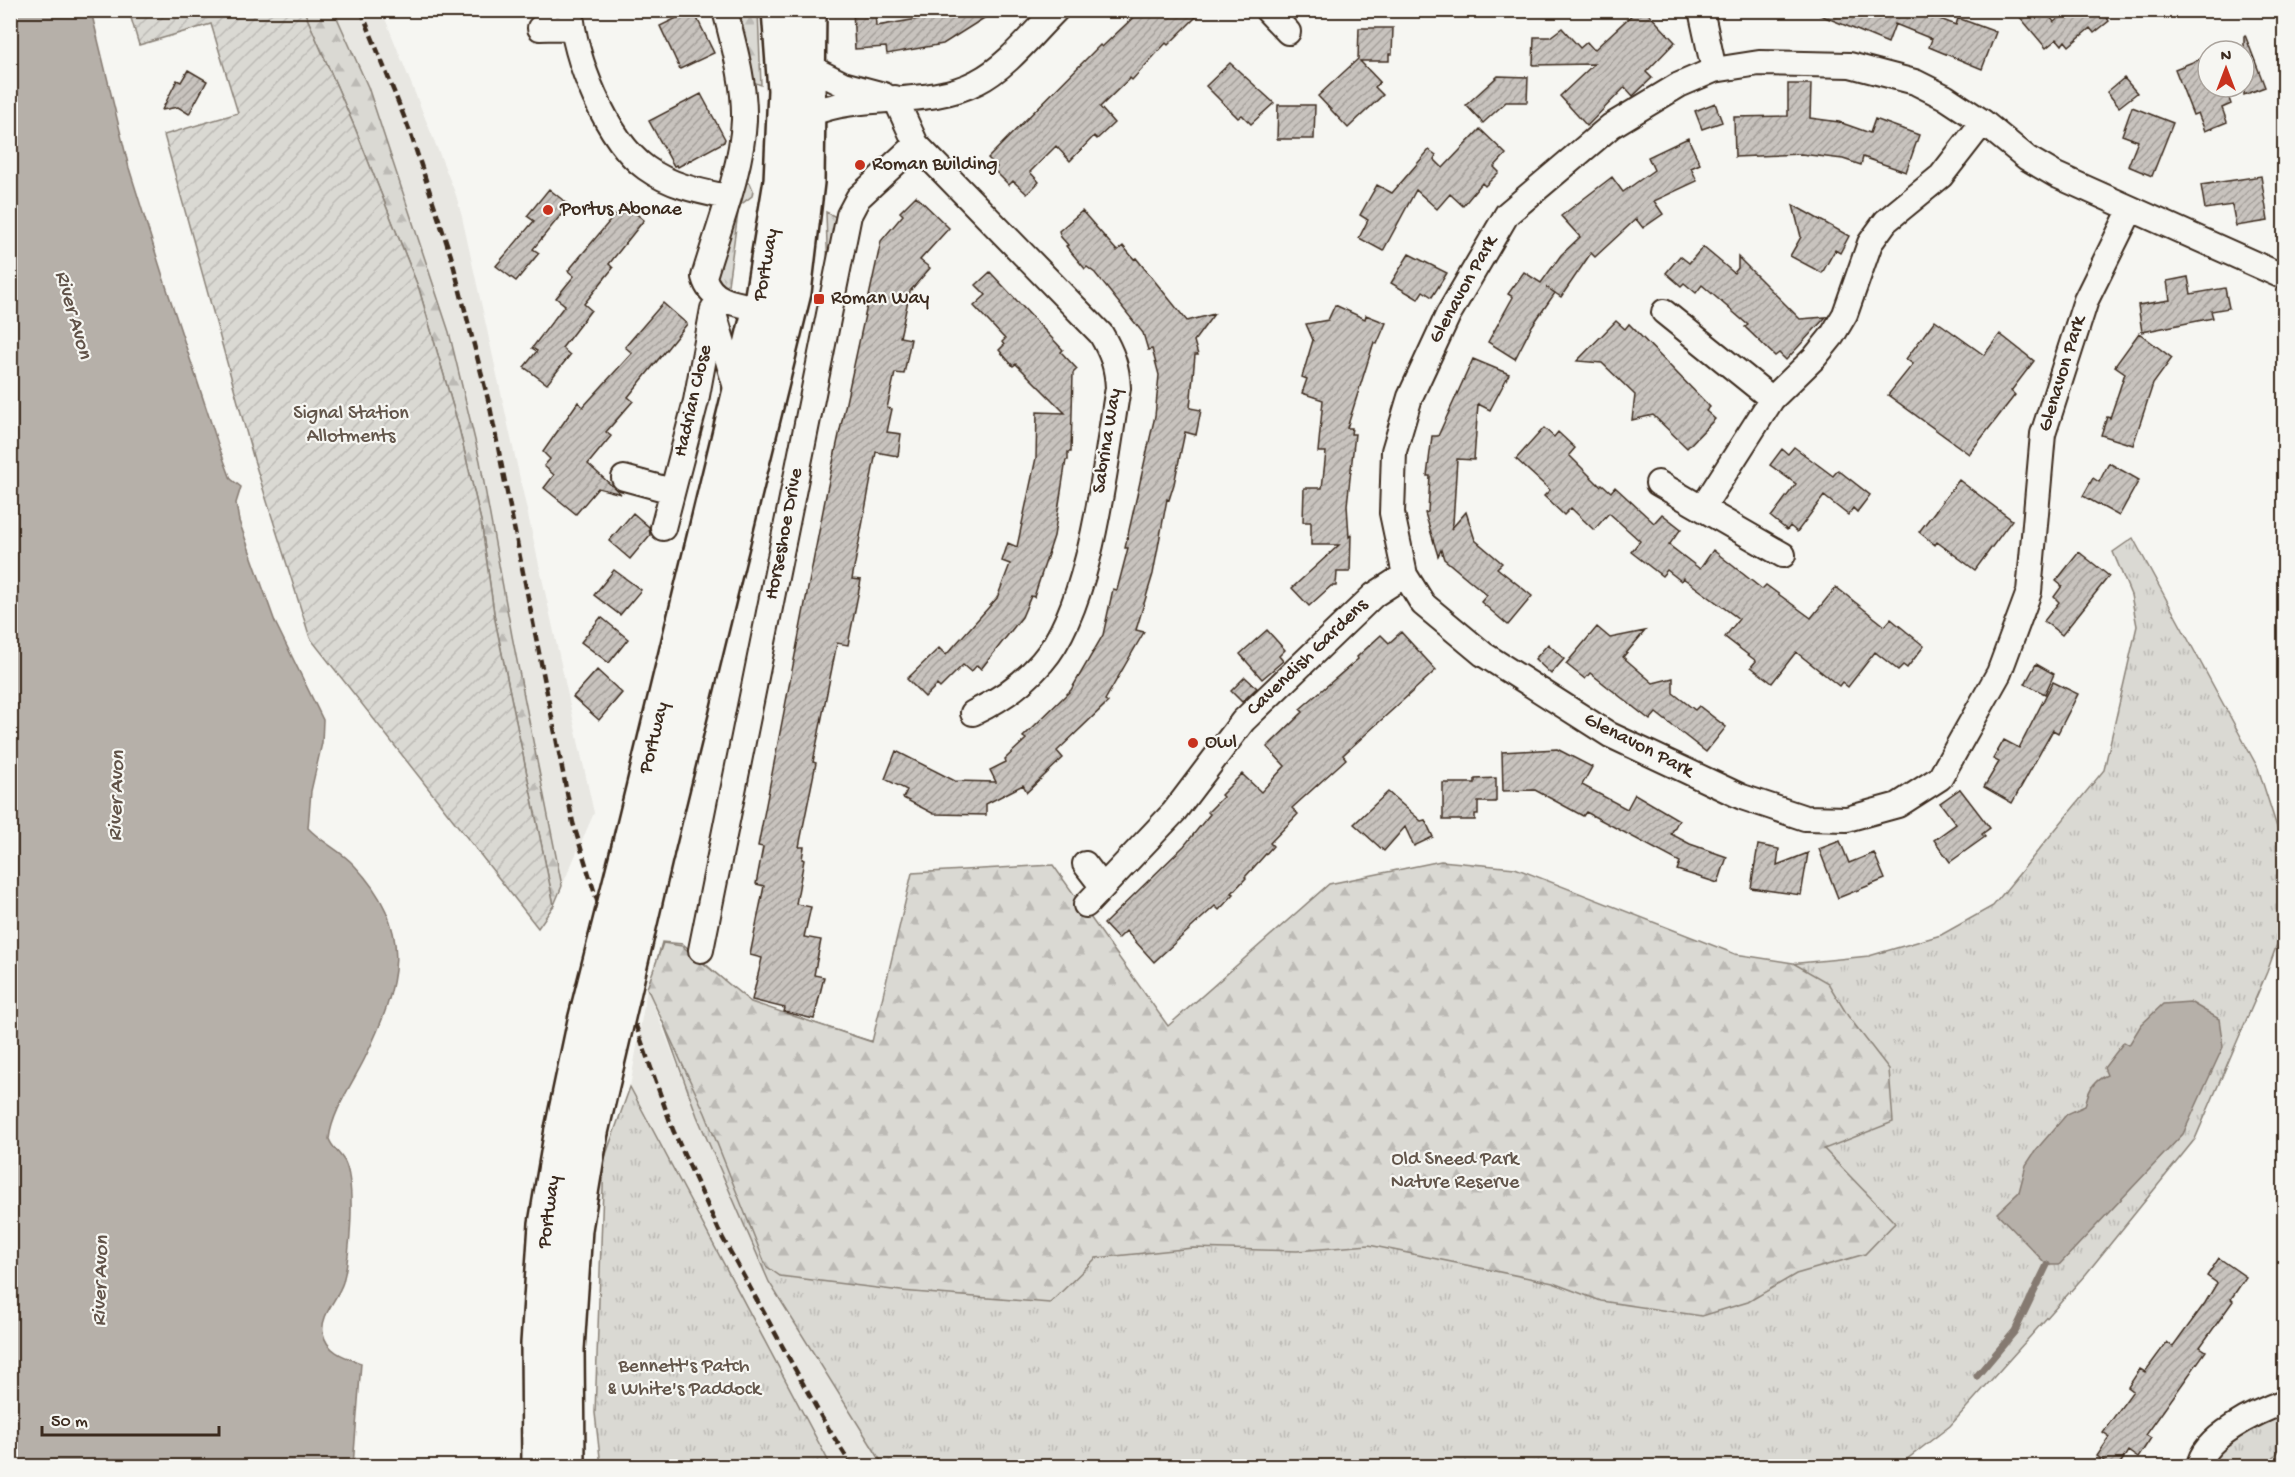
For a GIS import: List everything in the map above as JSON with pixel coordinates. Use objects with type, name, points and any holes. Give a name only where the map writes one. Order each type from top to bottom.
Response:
[{"type":"highway","name":"Portway","points":[[643,851],[760,308],[781,181],[785,90],[779,10]]},
{"type":"highway","name":"Portway","points":[[568,1467],[567,1349],[574,1241],[577,1131],[585,1021],[643,851],[794,292],[804,219],[810,114],[809,10]]},
{"type":"highway","name":"Portway","points":[[539,1467],[538,1344],[546,1224],[577,1131]]},
{"type":"street","name":"Hadrian Close","points":[[725,10],[743,92],[744,120],[737,171],[727,197],[704,277],[739,397]]},
{"type":"street","points":[[810,114],[831,105],[951,92],[978,82],[997,68],[1056,10]]},
{"type":"street","points":[[1267,10],[1287,32]]},
{"type":"street","points":[[1701,10],[1714,70]]},
{"type":"street","points":[[540,28],[572,19],[580,58],[596,97],[629,153],[664,179],[688,189],[727,197]]},
{"type":"street","name":"Glenavon Park","points":[[2131,208],[2086,300],[2043,434],[2029,592],[1999,673],[1940,778],[1898,805],[1847,819],[1805,818],[1742,797],[1610,735],[1529,685],[1483,654],[1423,604],[1405,575],[1392,513],[1394,451],[1410,397],[1448,315],[1507,214],[1611,126],[1679,85],[1714,70],[1759,63],[1850,65],[1915,82],[1945,97],[1983,122],[2027,158],[2056,175],[2131,208],[2284,277]]},
{"type":"street","points":[[809,67],[843,84],[895,98]]},
{"type":"street","name":"Sabrina Way","points":[[895,98],[916,144],[1101,334],[1114,356],[1118,369],[1119,388],[1087,563],[1077,594],[1043,661],[1005,694],[973,713]]},
{"type":"street","points":[[1703,507],[1772,399],[1815,357],[1832,336],[1845,314],[1870,243],[1886,221],[1941,176],[1983,122]]},
{"type":"street","name":"Horseshoe Drive","points":[[701,950],[849,215],[858,198],[916,144]]},
{"type":"street","name":"Hadrian Close","points":[[663,528],[704,366],[710,298]]},
{"type":"street","points":[[710,298],[760,308]]},
{"type":"street","points":[[1664,312],[1772,399]]},
{"type":"street","points":[[624,478],[672,491]]},
{"type":"street","points":[[1658,483],[1783,555]]},
{"type":"street","name":"Cavendish Gardens","points":[[1086,905],[1173,812],[1243,721],[1374,595],[1405,575]]},
{"type":"street","points":[[1085,864],[1102,886]]},
{"type":"street","points":[[2199,1467],[2200,1455],[2210,1443],[2269,1407],[2284,1402]]},
{"type":"shaded area","points":[[334,11],[382,11],[456,195],[462,217],[594,813],[562,886],[480,461],[449,332],[368,87]]},
{"type":"shaded area","points":[[647,988],[697,1116],[769,1282],[884,1466],[831,1466],[630,1087]]},
{"type":"green space","name":"Signal Station Allotments","points":[[129,11],[304,11],[355,128],[419,289],[458,424],[481,521],[495,620],[554,905],[538,928],[310,638],[254,460],[164,135],[238,113],[211,24],[139,45]]},
{"type":"green space","points":[[304,11],[334,11],[368,87],[449,332],[480,461],[562,886],[554,905],[495,620],[481,521],[458,424],[419,289],[355,128]]},
{"type":"green space","points":[[738,11],[758,11],[761,85],[753,82]]},
{"type":"green space","points":[[744,183],[750,183],[753,190],[752,196],[739,206],[727,292],[717,286],[714,261]]},
{"type":"green space","points":[[826,212],[842,220],[828,278]]},
{"type":"green space","name":"Old Sneed Park Nature Reserve","points":[[2133,538],[2258,768],[2284,849],[2284,925],[2267,972],[2195,1139],[2086,1274],[1950,1426],[1898,1466],[884,1466],[769,1282],[697,1116],[650,986],[662,942],[683,944],[748,1002],[870,1041],[1011,1020],[1169,1031],[1726,954],[1779,965],[1869,956],[1941,935],[1993,906],[2104,770],[2137,626],[2131,595],[2113,552]]},
{"type":"green space","points":[[1441,861],[1515,868],[1735,954],[1793,963],[1828,983],[1848,1016],[1889,1069],[1893,1122],[1824,1149],[1895,1223],[1865,1254],[1796,1274],[1748,1302],[1702,1316],[1601,1301],[1553,1283],[1369,1245],[1297,1251],[1193,1248],[1096,1258],[1050,1303],[901,1291],[780,1276],[766,1266],[705,1113],[647,988],[663,943],[682,946],[751,1002],[872,1042],[912,873],[1053,865],[1168,1026],[1329,884]]},
{"type":"green space","name":"Bennett's Patch & White's Paddock","points":[[630,1087],[831,1466],[601,1466],[595,1413],[604,1160]]},
{"type":"green space","points":[[2280,1414],[2284,1417],[2284,1445],[2266,1466],[2206,1466],[2210,1453]]},
{"type":"water","name":"River Avon","points":[[10,11],[91,11],[129,168],[165,283],[219,447],[231,479],[241,487],[236,503],[239,521],[275,622],[323,720],[322,743],[311,791],[308,828],[349,860],[374,889],[387,912],[394,936],[396,959],[393,983],[386,1007],[364,1060],[338,1108],[329,1139],[345,1162],[348,1173],[351,1221],[343,1282],[324,1320],[323,1333],[332,1349],[361,1363],[353,1466],[11,1466]]},
{"type":"water","points":[[2190,1002],[2219,1019],[2223,1047],[2183,1134],[2059,1265],[2047,1265],[1997,1213],[2019,1192],[2026,1165],[2036,1150],[2067,1114],[2085,1106],[2092,1088],[2098,1080],[2107,1075],[2104,1068],[2124,1042],[2129,1045],[2141,1025],[2163,1004]]},
{"type":"building","points":[[693,10],[714,53],[680,69],[660,26]]},
{"type":"building","points":[[853,10],[875,10],[876,26],[935,16],[942,10],[997,10],[943,44],[887,54],[886,47],[855,49]]},
{"type":"building","points":[[1141,10],[1203,10],[1168,45],[1166,43],[1132,80],[1130,78],[1100,107],[1114,123],[1097,139],[1094,136],[1070,161],[1056,146],[1030,172],[1039,182],[1027,194],[1013,181],[1009,185],[994,170],[997,167],[988,158],[1100,45],[1102,47]]},
{"type":"building","points":[[1637,10],[1645,10],[1675,42],[1646,72],[1652,78],[1633,96],[1625,87],[1587,126],[1560,96],[1594,64],[1533,65],[1534,37],[1550,37],[1562,28],[1580,48],[1587,42],[1594,50]]},
{"type":"building","points":[[1808,10],[1916,10],[1956,25],[1958,18],[1996,32],[1982,69],[1929,47],[1932,39],[1895,24],[1888,43]]},
{"type":"building","points":[[2014,10],[2045,10],[2054,22],[2068,10],[2111,10],[2105,15],[2109,21],[2094,33],[2090,28],[2069,46],[2065,41],[2062,45],[2057,39],[2046,48]]},
{"type":"building","points":[[1359,28],[1393,28],[1392,54],[1389,54],[1389,61],[1360,61],[1380,82],[1375,87],[1383,95],[1348,128],[1318,96],[1358,59]]},
{"type":"building","points":[[2196,61],[2196,99],[2229,99],[2231,104],[2222,108],[2227,122],[2205,131],[2198,113],[2193,115],[2175,69]]},
{"type":"building","points":[[1230,63],[1274,103],[1251,124],[1242,115],[1238,118],[1206,86]]},
{"type":"building","points":[[2256,64],[2265,87],[2256,90]]},
{"type":"building","points":[[188,70],[207,81],[189,114],[178,107],[162,110],[177,80],[181,82]]},
{"type":"building","points":[[1498,76],[1528,77],[1527,102],[1506,102],[1483,123],[1466,105]]},
{"type":"building","points":[[2124,78],[2137,93],[2119,107],[2107,92]]},
{"type":"building","points":[[1788,84],[1811,84],[1810,118],[1839,122],[1870,133],[1875,119],[1919,135],[1906,172],[1863,157],[1861,165],[1843,159],[1801,154],[1735,157],[1734,117],[1788,116]]},
{"type":"building","points":[[701,94],[725,139],[724,142],[678,167],[674,166],[649,121]]},
{"type":"building","points":[[1715,103],[1722,122],[1702,129],[1695,111]]},
{"type":"building","points":[[1278,105],[1315,105],[1314,139],[1277,139]]},
{"type":"building","points":[[2132,107],[2173,123],[2152,176],[2128,166],[2138,141],[2122,135]]},
{"type":"building","points":[[1480,129],[1506,154],[1494,167],[1499,172],[1485,186],[1482,183],[1463,206],[1450,194],[1437,209],[1416,190],[1383,251],[1359,238],[1368,220],[1360,215],[1377,185],[1392,193],[1429,150],[1436,155],[1434,159],[1443,168]]},
{"type":"building","points":[[1688,138],[1700,164],[1691,168],[1697,181],[1654,201],[1663,214],[1643,228],[1636,219],[1595,257],[1591,253],[1561,297],[1555,293],[1532,326],[1515,359],[1488,342],[1513,297],[1508,294],[1524,272],[1541,283],[1561,255],[1580,237],[1561,216],[1612,177],[1623,192],[1654,170],[1648,157]]},
{"type":"building","points":[[2261,176],[2268,221],[2236,226],[2232,205],[2205,209],[2201,185]]},
{"type":"building","points":[[549,189],[569,205],[533,249],[539,253],[516,281],[496,266],[534,221],[527,216]]},
{"type":"building","points":[[916,196],[949,228],[920,260],[930,268],[910,291],[900,337],[911,339],[904,374],[895,373],[887,408],[892,409],[887,432],[901,434],[898,456],[876,452],[852,579],[861,580],[848,645],[837,643],[813,762],[816,763],[799,847],[804,847],[802,859],[804,860],[796,904],[811,907],[804,937],[821,940],[814,975],[824,977],[814,1019],[784,1012],[785,1008],[752,1000],[762,958],[750,955],[764,886],[756,884],[763,847],[758,846],[827,490],[881,241],[903,215],[900,212]]},
{"type":"building","points":[[624,204],[644,220],[609,264],[613,268],[584,304],[591,310],[562,348],[570,355],[547,384],[524,367],[537,351],[532,348],[565,305],[556,298],[574,276],[568,271]]},
{"type":"building","points":[[1793,205],[1849,236],[1840,253],[1835,250],[1822,273],[1790,256],[1801,237]]},
{"type":"building","points":[[1082,211],[1117,251],[1123,246],[1134,259],[1136,258],[1187,321],[1214,314],[1194,341],[1198,355],[1195,355],[1190,408],[1201,410],[1196,435],[1185,432],[1174,484],[1169,500],[1167,499],[1153,574],[1136,630],[1144,632],[1105,700],[1108,702],[1057,751],[1063,758],[1027,792],[1023,785],[986,804],[986,815],[934,814],[903,798],[907,790],[885,779],[896,751],[955,781],[996,782],[990,770],[1006,762],[1005,759],[1026,739],[1023,737],[1071,690],[1103,635],[1113,589],[1117,590],[1128,548],[1125,548],[1155,416],[1159,375],[1152,349],[1148,350],[1143,333],[1095,273],[1087,267],[1085,269],[1061,237],[1059,231]]},
{"type":"building","points":[[1703,247],[1734,273],[1738,268],[1738,257],[1800,319],[1826,317],[1786,360],[1779,353],[1775,356],[1745,327],[1748,325],[1702,285],[1696,293],[1684,283],[1681,286],[1666,273],[1680,256],[1689,263]]},
{"type":"building","points":[[1409,254],[1447,273],[1432,297],[1423,291],[1418,299],[1391,283]]},
{"type":"building","points":[[990,272],[1063,350],[1061,352],[1077,369],[1073,373],[1071,452],[1068,452],[1068,460],[1066,460],[1054,536],[1034,597],[1031,596],[1022,617],[981,669],[977,665],[971,672],[963,665],[940,688],[937,685],[925,697],[907,679],[939,648],[946,655],[997,598],[1010,564],[1002,561],[1008,543],[1017,547],[1036,458],[1037,412],[1065,413],[1016,364],[1013,366],[999,350],[1004,345],[1002,342],[1005,339],[974,306],[986,295],[976,285]]},
{"type":"building","points":[[2188,277],[2191,294],[2225,288],[2229,308],[2211,311],[2213,318],[2142,332],[2138,305],[2170,300],[2167,281]]},
{"type":"building","points":[[663,303],[687,324],[628,397],[633,401],[606,432],[611,436],[588,464],[621,494],[598,488],[576,514],[544,488],[554,475],[544,466],[550,459],[543,452],[578,402],[583,407],[632,353],[625,347]]},
{"type":"building","points":[[1335,305],[1365,319],[1366,315],[1386,323],[1377,344],[1374,342],[1347,428],[1352,428],[1351,434],[1355,434],[1347,505],[1349,537],[1351,535],[1350,572],[1337,572],[1336,586],[1331,586],[1309,606],[1292,588],[1339,545],[1311,545],[1311,522],[1303,522],[1304,488],[1322,488],[1326,452],[1318,452],[1323,400],[1302,393],[1307,379],[1302,377],[1313,340],[1306,324],[1328,320]]},
{"type":"building","points":[[1935,320],[1984,355],[2000,334],[2034,361],[2011,391],[2015,395],[1969,454],[1888,395],[1913,364],[1906,359]]},
{"type":"building","points":[[1616,321],[1625,329],[1629,324],[1710,407],[1706,411],[1715,419],[1687,448],[1653,415],[1632,420],[1635,395],[1602,363],[1577,361]]},
{"type":"building","points":[[2139,333],[2172,358],[2153,384],[2133,445],[2101,435],[2107,417],[2110,418],[2125,373],[2115,366]]},
{"type":"building","points":[[1473,359],[1509,374],[1490,410],[1478,404],[1474,460],[1457,459],[1451,529],[1466,512],[1475,540],[1502,563],[1497,568],[1532,596],[1508,625],[1481,602],[1487,595],[1444,559],[1441,550],[1438,556],[1425,513],[1428,512],[1430,476],[1427,476],[1432,436],[1438,436]]},
{"type":"building","points":[[1544,428],[1554,437],[1558,432],[1575,448],[1569,455],[1600,486],[1602,484],[1611,492],[1615,487],[1654,523],[1662,514],[1681,529],[1669,545],[1700,569],[1713,550],[1762,589],[1766,585],[1811,618],[1836,587],[1885,626],[1891,619],[1924,646],[1907,668],[1903,665],[1898,670],[1875,652],[1848,687],[1842,682],[1839,686],[1796,652],[1772,683],[1751,667],[1756,661],[1725,637],[1739,619],[1683,578],[1681,581],[1667,570],[1662,576],[1631,552],[1640,541],[1609,513],[1594,530],[1571,508],[1564,515],[1544,496],[1550,490],[1516,459]]},
{"type":"building","points":[[1794,447],[1833,476],[1838,470],[1870,495],[1857,512],[1853,508],[1848,515],[1824,496],[1797,532],[1790,526],[1787,530],[1771,517],[1796,484],[1770,465],[1782,449],[1788,454]]},
{"type":"building","points":[[2109,463],[2139,480],[2119,516],[2083,496],[2093,478],[2099,482]]},
{"type":"building","points":[[1959,480],[2012,520],[1975,570],[1937,542],[1935,545],[1919,532]]},
{"type":"building","points":[[633,513],[649,527],[650,535],[630,559],[609,541]]},
{"type":"building","points":[[2079,552],[2109,576],[2062,635],[2044,621],[2059,602],[2054,597],[2062,586],[2056,581]]},
{"type":"building","points":[[614,570],[641,590],[620,615],[594,595]]},
{"type":"building","points":[[601,617],[628,639],[609,663],[581,642]]},
{"type":"building","points":[[1597,627],[1610,638],[1645,631],[1623,657],[1653,683],[1673,678],[1673,693],[1695,710],[1699,706],[1726,727],[1706,752],[1656,713],[1650,720],[1590,673],[1585,679],[1566,664]]},
{"type":"building","points":[[1267,630],[1285,650],[1279,656],[1283,661],[1262,679],[1240,654]]},
{"type":"building","points":[[1401,632],[1436,670],[1343,755],[1346,759],[1292,808],[1298,814],[1270,843],[1273,846],[1232,893],[1234,894],[1219,910],[1215,906],[1154,962],[1126,931],[1118,939],[1104,924],[1184,846],[1210,814],[1208,812],[1223,797],[1221,795],[1242,774],[1261,792],[1285,766],[1267,747],[1303,712],[1300,709],[1358,659],[1357,657],[1381,635],[1389,643]]},
{"type":"building","points":[[1548,644],[1564,659],[1551,674],[1535,659]]},
{"type":"building","points":[[2036,664],[2054,674],[2045,694],[2025,684]]},
{"type":"building","points":[[597,670],[622,693],[599,720],[573,697]]},
{"type":"building","points":[[1245,677],[1257,688],[1242,702],[1231,691]]},
{"type":"building","points":[[2053,682],[2078,694],[2058,733],[2053,730],[2012,803],[1984,787],[1999,762],[1993,759],[2004,740],[2019,748]]},
{"type":"building","points":[[1557,749],[1592,767],[1582,785],[1627,809],[1635,794],[1679,820],[1671,834],[1690,844],[1727,857],[1718,883],[1677,870],[1680,862],[1586,812],[1583,816],[1535,790],[1503,791],[1502,752]]},
{"type":"building","points":[[1496,778],[1496,802],[1478,802],[1478,814],[1475,814],[1475,820],[1443,820],[1443,783],[1475,783],[1475,779]]},
{"type":"building","points":[[1960,789],[1990,828],[1982,834],[1985,837],[1950,862],[1934,840],[1956,824],[1940,803]]},
{"type":"building","points":[[1388,792],[1421,821],[1425,820],[1433,837],[1414,846],[1405,827],[1384,851],[1354,824]]},
{"type":"building","points":[[1840,841],[1849,863],[1874,853],[1885,879],[1838,898],[1819,849]]},
{"type":"building","points":[[1758,845],[1779,849],[1777,865],[1808,853],[1801,895],[1751,888]]},
{"type":"building","points":[[2219,1258],[2246,1277],[2231,1299],[2233,1301],[2200,1347],[2206,1351],[2146,1435],[2151,1438],[2138,1458],[2128,1451],[2118,1467],[2112,1467],[2097,1456],[2110,1437],[2103,1432],[2133,1391],[2128,1387],[2140,1369],[2145,1372],[2167,1342],[2173,1347],[2205,1303],[2217,1283],[2207,1276]]},
{"type":"waterway","points":[[1977,1376],[2015,1331],[2047,1265]]},
{"type":"railway","points":[[361,10],[409,129],[451,256],[490,407],[573,823],[636,1026],[673,1130],[721,1235],[822,1418],[852,1466]]},
{"type":"place","name":"Roman Building","points":[[860,165]]},
{"type":"place","name":"Portus Abonae","points":[[548,210]]},
{"type":"place","name":"Roman Way","points":[[819,299]]},
{"type":"place","name":"Owl","points":[[1193,743]]}]
